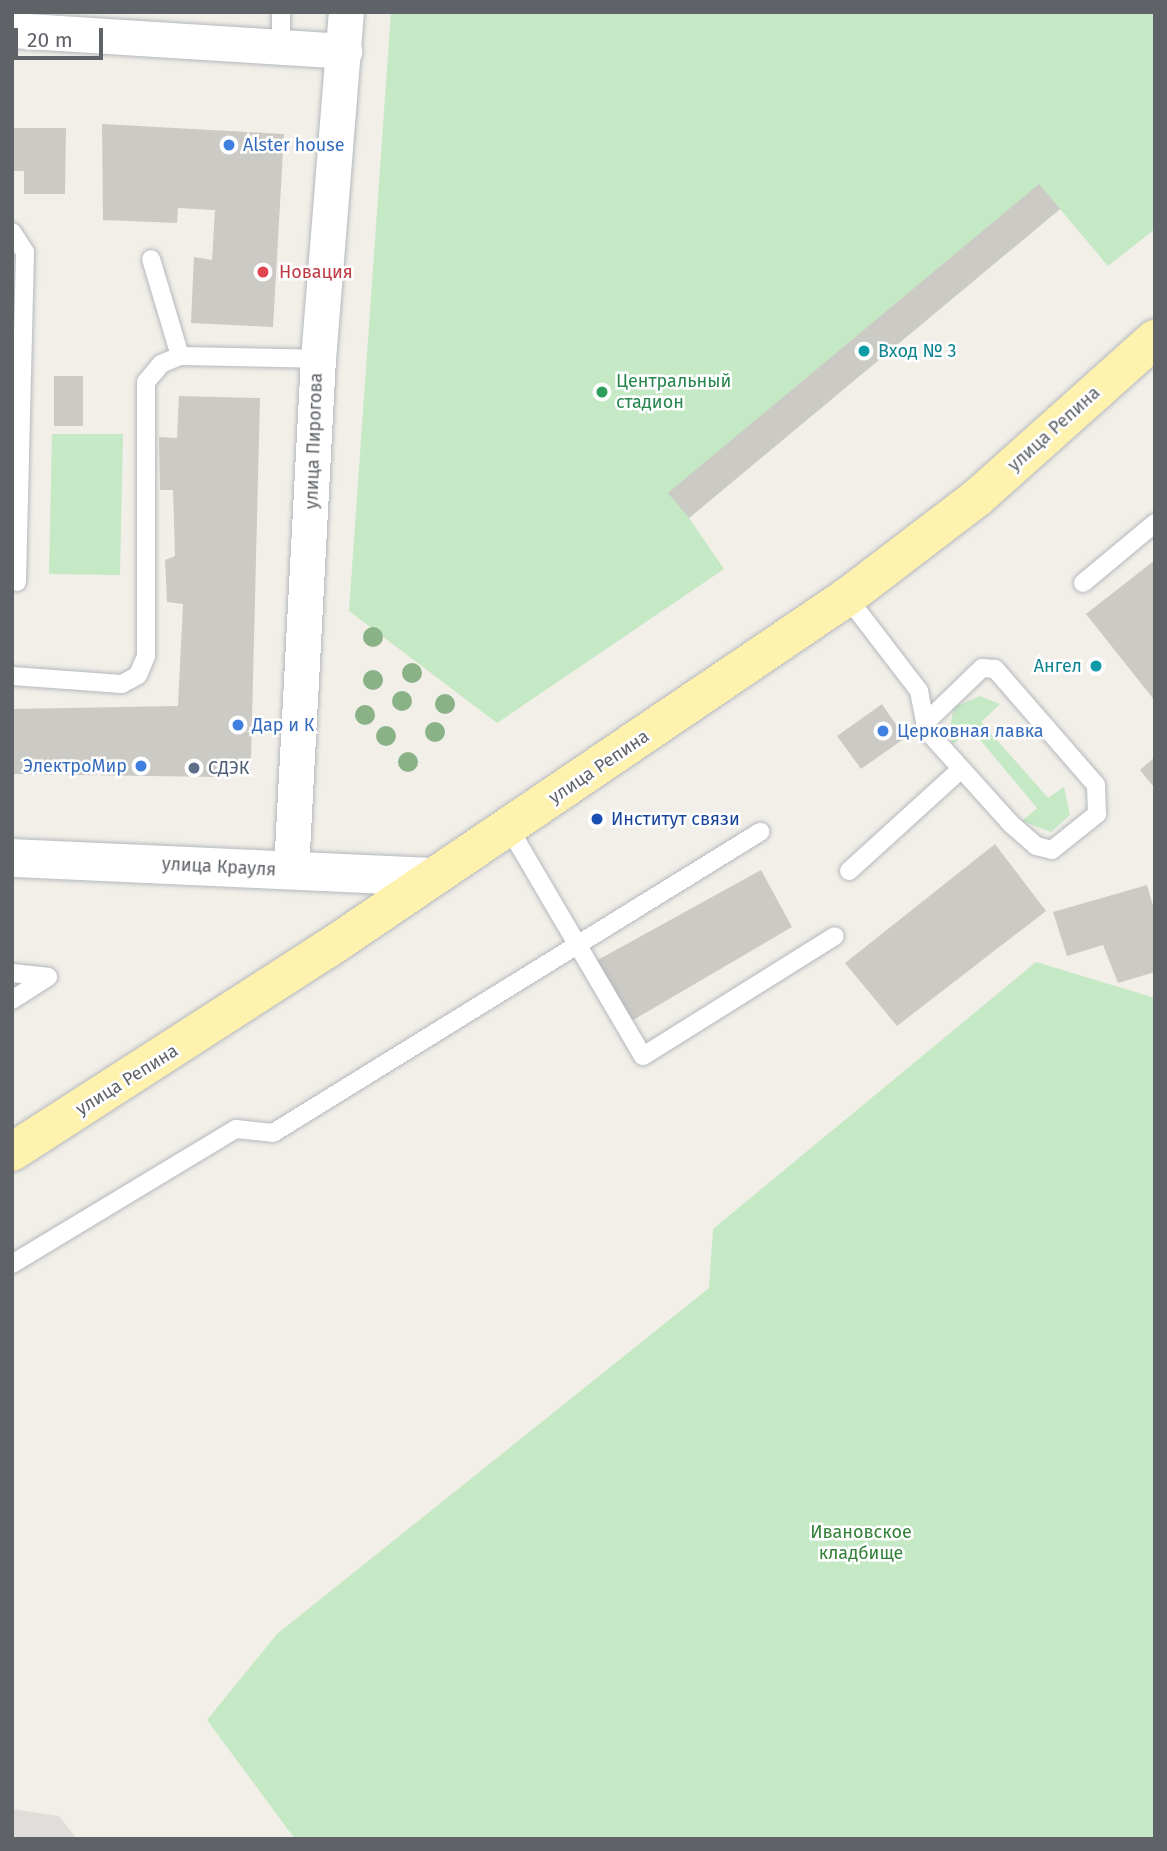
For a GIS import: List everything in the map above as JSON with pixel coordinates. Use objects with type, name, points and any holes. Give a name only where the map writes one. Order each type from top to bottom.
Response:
[{"type":"main road","name":"улица Репина","points":[[12,1152],[326,950],[425,877],[509,828],[847,597],[977,498],[1153,342]]},
{"type":"main road","name":"улица Крауля","points":[[12,858],[425,877]]},
{"type":"street","name":"улица Пирогова","points":[[291,870],[318,359],[346,12]]},
{"type":"street","points":[[12,30],[64,23],[281,29],[344,51]]},
{"type":"lane","points":[[12,232],[25,252],[17,582]]},
{"type":"lane","points":[[150,259],[180,356]]},
{"type":"lane","points":[[12,676],[122,684],[138,675],[146,656],[146,382],[161,364],[180,356],[318,359]]},
{"type":"lane","points":[[1083,583],[1155,523]]},
{"type":"lane","points":[[847,597],[919,691],[925,723],[959,771],[1036,846],[1052,850],[1097,814],[1096,785],[995,669],[982,668],[925,723]]},
{"type":"lane","points":[[849,872],[959,771]]},
{"type":"lane","points":[[509,828],[643,1056],[835,936]]},
{"type":"lane","points":[[12,1264],[236,1129],[273,1133],[577,942],[760,832]]},
{"type":"lane","points":[[12,973],[48,977],[12,1000]]},
{"type":"shaded area","points":[[12,1809],[59,1816],[77,1839],[12,1839]]},
{"type":"green space","name":"Центральный стадион","points":[[391,12],[1155,12],[1155,229],[1108,266],[1060,209],[689,518],[724,569],[497,723],[349,611]]},
{"type":"green space","points":[[52,434],[123,434],[120,575],[49,574]]},
{"type":"green space","points":[[980,696],[1000,704],[981,722],[1048,798],[1064,787],[1070,815],[1051,832],[1022,821],[1037,808],[972,730],[953,744],[949,733],[954,707]]},
{"type":"green space","name":"Ивановское кладбище","points":[[1036,962],[1155,998],[1155,1839],[295,1839],[207,1720],[277,1634],[709,1288],[713,1229]]},
{"type":"building","points":[[102,124],[284,134],[273,327],[191,323],[194,257],[212,260],[215,210],[178,208],[177,223],[103,220]]},
{"type":"building","points":[[12,128],[66,128],[65,194],[24,194],[24,171],[12,171]]},
{"type":"building","name":"Вход № 3","points":[[1039,184],[1060,209],[689,518],[668,493]]},
{"type":"building","points":[[54,376],[83,376],[83,426],[54,426]]},
{"type":"building","points":[[179,396],[260,398],[251,759],[245,770],[218,777],[12,774],[12,709],[178,706],[183,604],[167,602],[165,560],[175,556],[173,490],[160,490],[159,437],[177,438]]},
{"type":"building","points":[[1155,560],[1155,701],[1086,614]]},
{"type":"building","points":[[882,704],[905,738],[861,769],[837,736]]},
{"type":"building","points":[[1155,757],[1155,785],[1152,785],[1140,770]]},
{"type":"building","points":[[995,844],[1046,911],[897,1026],[845,963]]},
{"type":"building","points":[[761,870],[792,927],[628,1023],[596,961]]},
{"type":"building","points":[[1147,885],[1155,912],[1155,972],[1118,983],[1103,945],[1067,956],[1053,912]]},
{"type":"place","name":"Alster house","points":[[229,145]]},
{"type":"place","name":"Новация","points":[[263,272]]},
{"type":"place","name":"Вход № 3","points":[[864,351]]},
{"type":"place","name":"Центральный стадион","points":[[602,392]]},
{"type":"place","name":"Ангел","points":[[1096,666]]},
{"type":"place","name":"Дар и К","points":[[238,725]]},
{"type":"place","name":"Церковная лавка","points":[[883,731]]},
{"type":"place","name":"ЭлектроМир","points":[[141,766]]},
{"type":"place","name":"СДЭК","points":[[194,768]]},
{"type":"place","name":"Институт связи","points":[[597,819]]}]
